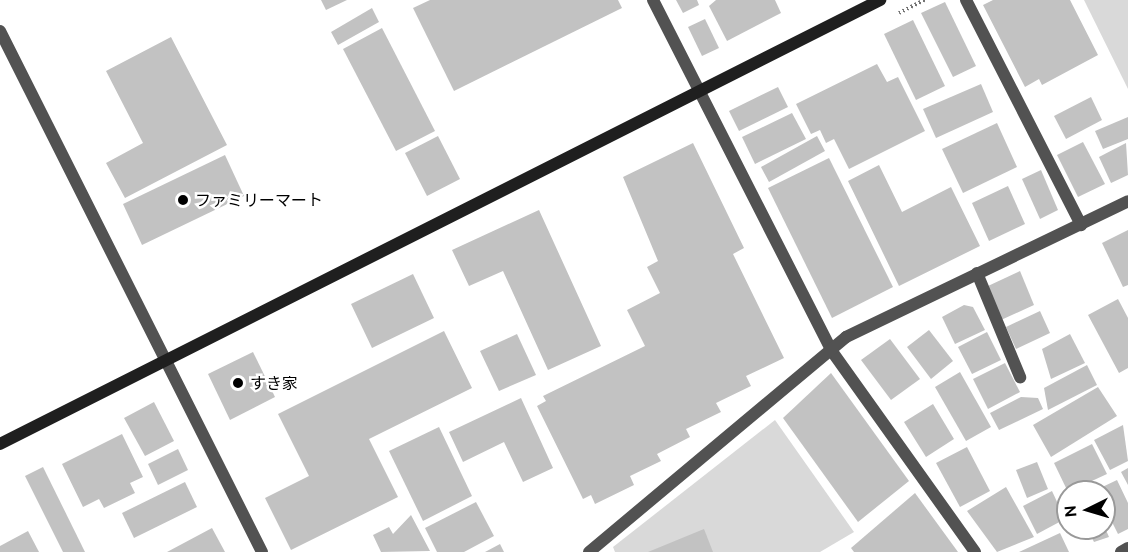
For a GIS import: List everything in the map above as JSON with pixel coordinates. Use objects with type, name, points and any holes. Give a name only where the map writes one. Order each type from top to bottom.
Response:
[{"type":"street","points":[[653,0],[831,350],[975,552]]},
{"type":"street","points":[[0,444],[880,0]]},
{"type":"street","points":[[966,0],[1081,225]]},
{"type":"street","points":[[0,31],[262,552]]},
{"type":"street","points":[[589,552],[846,337],[1128,201]]},
{"type":"street","points":[[976,273],[1020,377]]},
{"type":"street","points":[[1121,552],[1128,548]]},
{"type":"shaded area","points":[[1084,0],[1128,0],[1128,89]]},
{"type":"shaded area","points":[[775,420],[854,532],[820,552],[615,552],[613,547]]},
{"type":"building","points":[[321,0],[347,0],[326,10]]},
{"type":"building","points":[[430,0],[618,0],[622,8],[454,91],[413,8]]},
{"type":"building","points":[[676,0],[697,0],[699,5],[683,13]]},
{"type":"building","points":[[716,0],[775,0],[781,13],[727,41],[709,6]]},
{"type":"building","points":[[993,0],[1070,0],[1098,55],[1042,85],[1039,79],[1025,87],[983,5]]},
{"type":"building","points":[[945,2],[976,66],[953,77],[921,13]]},
{"type":"building","points":[[372,8],[379,22],[338,45],[331,32]]},
{"type":"building","points":[[705,19],[719,48],[702,56],[688,27]]},
{"type":"building","points":[[913,20],[945,86],[916,100],[884,34]]},
{"type":"building","points":[[382,28],[435,131],[396,151],[343,49]]},
{"type":"building","points":[[171,37],[227,145],[125,198],[106,163],[143,143],[106,71]]},
{"type":"building","points":[[877,64],[887,82],[898,77],[925,131],[849,169],[834,139],[826,143],[820,130],[811,134],[796,104]]},
{"type":"building","points":[[981,84],[993,112],[936,138],[923,109]]},
{"type":"building","points":[[778,87],[788,107],[739,131],[729,111]]},
{"type":"building","points":[[1091,97],[1102,120],[1066,139],[1054,116]]},
{"type":"building","points":[[792,113],[806,139],[755,164],[742,137]]},
{"type":"building","points":[[1128,117],[1128,139],[1103,149],[1095,131]]},
{"type":"building","points":[[997,123],[1017,167],[963,193],[942,149]]},
{"type":"building","points":[[438,136],[460,179],[427,196],[405,153]]},
{"type":"building","points":[[817,136],[825,151],[769,182],[761,167]]},
{"type":"building","points":[[1083,142],[1105,184],[1078,197],[1057,155]]},
{"type":"building","points":[[693,143],[744,248],[733,254],[784,358],[746,376],[751,386],[716,403],[721,412],[686,429],[690,437],[657,454],[661,461],[630,476],[634,485],[595,504],[591,495],[583,499],[537,406],[546,401],[543,396],[645,346],[627,310],[660,293],[647,267],[658,261],[623,177]]},
{"type":"building","points":[[1126,143],[1128,175],[1111,183],[1099,157]]},
{"type":"building","name":"ファミリーマート","points":[[225,155],[244,196],[142,245],[123,204]]},
{"type":"building","points":[[829,158],[893,287],[832,318],[768,188]]},
{"type":"building","points":[[879,165],[902,212],[951,187],[980,246],[899,286],[848,181]]},
{"type":"building","points":[[1041,170],[1058,210],[1040,219],[1022,179]]},
{"type":"building","points":[[1008,186],[1025,224],[989,241],[972,203]]},
{"type":"building","points":[[539,210],[601,346],[548,370],[503,271],[469,286],[452,250]]},
{"type":"building","points":[[1128,230],[1128,285],[1123,287],[1102,243]]},
{"type":"building","points":[[1020,271],[1034,305],[1001,320],[988,286]]},
{"type":"building","points":[[413,274],[434,318],[372,348],[351,304]]},
{"type":"building","points":[[1118,299],[1128,318],[1128,368],[1119,373],[1088,315]]},
{"type":"building","points":[[964,305],[973,307],[985,330],[955,344],[942,317]]},
{"type":"building","points":[[1040,311],[1050,333],[1016,349],[1006,327]]},
{"type":"building","points":[[929,330],[953,361],[931,379],[907,347]]},
{"type":"building","points":[[444,331],[472,388],[369,439],[398,497],[291,550],[265,498],[309,476],[278,414]]},
{"type":"building","points":[[987,332],[1001,360],[972,374],[958,347]]},
{"type":"building","points":[[517,334],[536,375],[499,391],[480,351]]},
{"type":"building","points":[[1070,334],[1085,363],[1051,379],[1042,349]]},
{"type":"building","points":[[890,339],[920,379],[891,400],[861,360]]},
{"type":"building","points":[[253,352],[275,397],[230,420],[208,374]]},
{"type":"building","points":[[1005,363],[1020,392],[988,409],[973,379]]},
{"type":"building","points":[[1087,365],[1097,385],[1048,410],[1044,388]]},
{"type":"building","points":[[960,372],[991,427],[966,441],[935,387]]},
{"type":"building","points":[[831,373],[909,481],[858,522],[783,418]]},
{"type":"building","points":[[1098,387],[1117,416],[1051,457],[1033,425]]},
{"type":"building","points":[[1021,397],[1038,398],[1043,409],[999,430],[990,413]]},
{"type":"building","points":[[521,398],[553,468],[523,482],[504,442],[463,462],[449,432]]},
{"type":"building","points":[[154,402],[174,441],[145,456],[124,418]]},
{"type":"building","points":[[933,404],[954,439],[926,457],[904,422]]},
{"type":"building","points":[[1123,425],[1128,461],[1110,470],[1094,440]]},
{"type":"building","points":[[439,427],[472,496],[423,521],[389,451]]},
{"type":"building","points":[[122,434],[143,477],[130,483],[135,493],[104,508],[99,499],[83,507],[62,464]]},
{"type":"building","points":[[1092,444],[1107,474],[1094,480],[1062,480],[1054,463]]},
{"type":"building","points":[[967,447],[990,491],[960,507],[936,463]]},
{"type":"building","points":[[178,449],[188,470],[158,485],[148,464]]},
{"type":"building","points":[[1037,462],[1048,489],[1027,498],[1016,470]]},
{"type":"building","points":[[43,467],[85,552],[63,552],[25,476]]},
{"type":"building","points":[[1128,468],[1128,485],[1121,472]]},
{"type":"building","points":[[1116,480],[1128,503],[1128,529],[1118,534],[1116,530]]},
{"type":"building","points":[[185,482],[197,507],[134,538],[122,513]]},
{"type":"building","points":[[1006,487],[1034,537],[997,552],[967,511]]},
{"type":"building","points":[[1052,491],[1056,500],[1056,524],[1037,534],[1023,506]]},
{"type":"building","points":[[915,493],[958,552],[854,552],[851,548]]},
{"type":"building","points":[[476,502],[494,536],[464,552],[437,552],[425,528]]},
{"type":"building","points":[[411,515],[430,551],[381,552],[373,535],[389,527],[393,534]]},
{"type":"building","points":[[212,528],[225,552],[167,552]]},
{"type":"building","points":[[704,529],[713,552],[648,552]]},
{"type":"building","points":[[28,531],[39,552],[0,552],[0,546]]},
{"type":"building","points":[[1056,535],[1056,540],[1063,540],[1069,552],[1019,552]]},
{"type":"building","points":[[500,544],[504,552],[485,552]]},
{"type":"place","name":"ファミリーマート","points":[[183,200]]},
{"type":"place","name":"すき家","points":[[238,383]]}]
